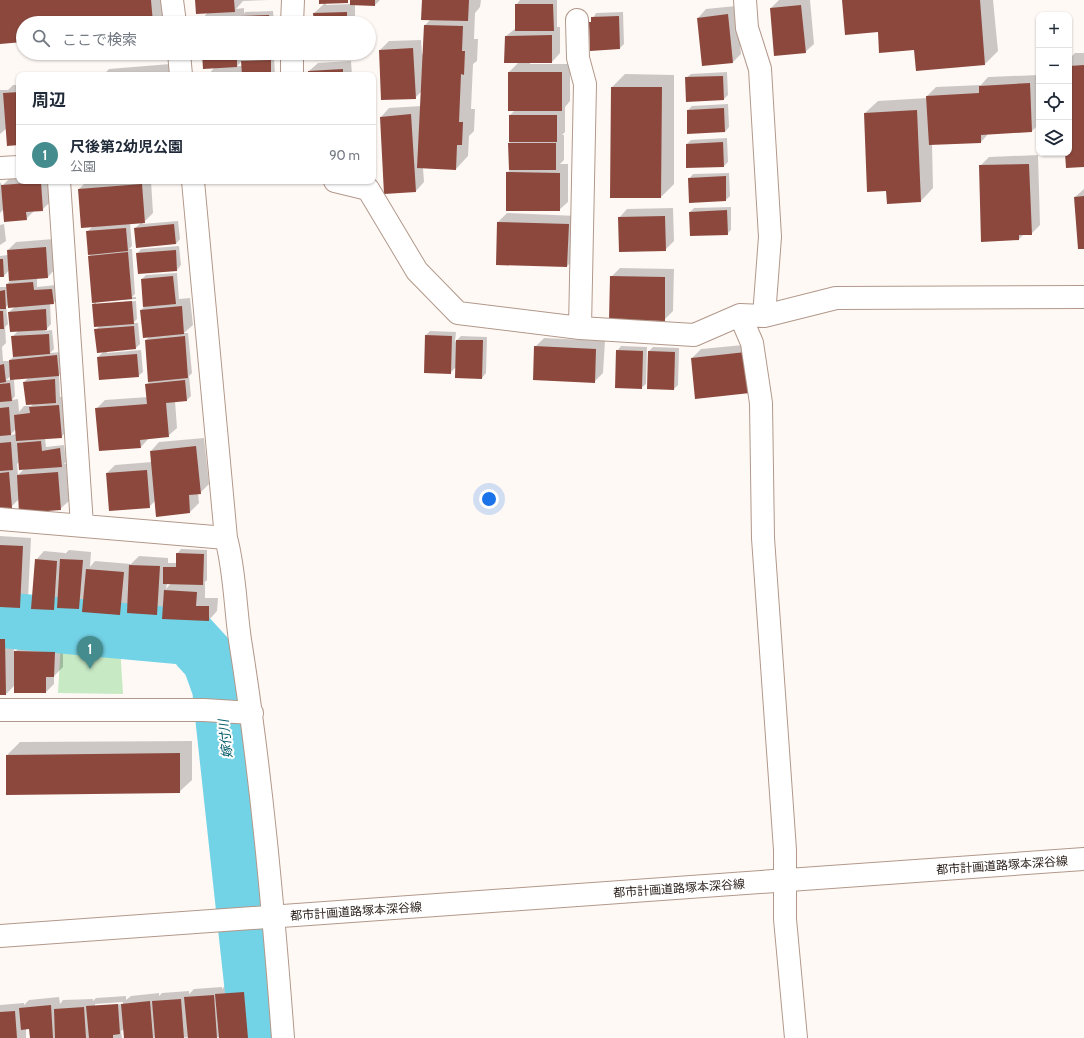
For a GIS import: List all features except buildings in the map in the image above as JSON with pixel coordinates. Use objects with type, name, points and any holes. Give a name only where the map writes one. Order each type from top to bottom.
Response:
[{"type":"street","points":[[172,0],[174,16]]},
{"type":"street","points":[[292,16],[293,0]]},
{"type":"street","points":[[745,0],[747,28],[760,69],[762,99],[770,237],[764,316]]},
{"type":"street","points":[[577,20],[578,58],[585,84],[580,328]]},
{"type":"street","points":[[180,60],[181,72]]},
{"type":"street","points":[[292,60],[292,72]]},
{"type":"street","points":[[0,168],[16,167]]},
{"type":"street","points":[[59,184],[82,525]]},
{"type":"street","points":[[193,184],[226,538],[231,557],[236,615],[252,713],[274,917],[283,1038]]},
{"type":"street","points":[[347,184],[368,189],[417,271],[458,313],[580,328],[694,335],[740,315],[764,316],[836,298],[1084,297]]},
{"type":"street","points":[[740,315],[752,343],[761,403],[763,538],[785,850],[785,919],[796,1038]]},
{"type":"street","points":[[0,519],[226,538]]},
{"type":"street","points":[[0,710],[204,710],[252,713]]},
{"type":"street","name":"都市計画道路塚本深谷線","points":[[0,936],[1084,859]]},
{"type":"green space","points":[[61,641],[120,645],[123,694],[58,693]]},
{"type":"waterway","name":"嫁付川","points":[[0,620],[189,637],[210,660],[220,688],[258,1038]]},
{"type":"place","name":"尺後第2幼児公園","points":[[90,669]]}]
